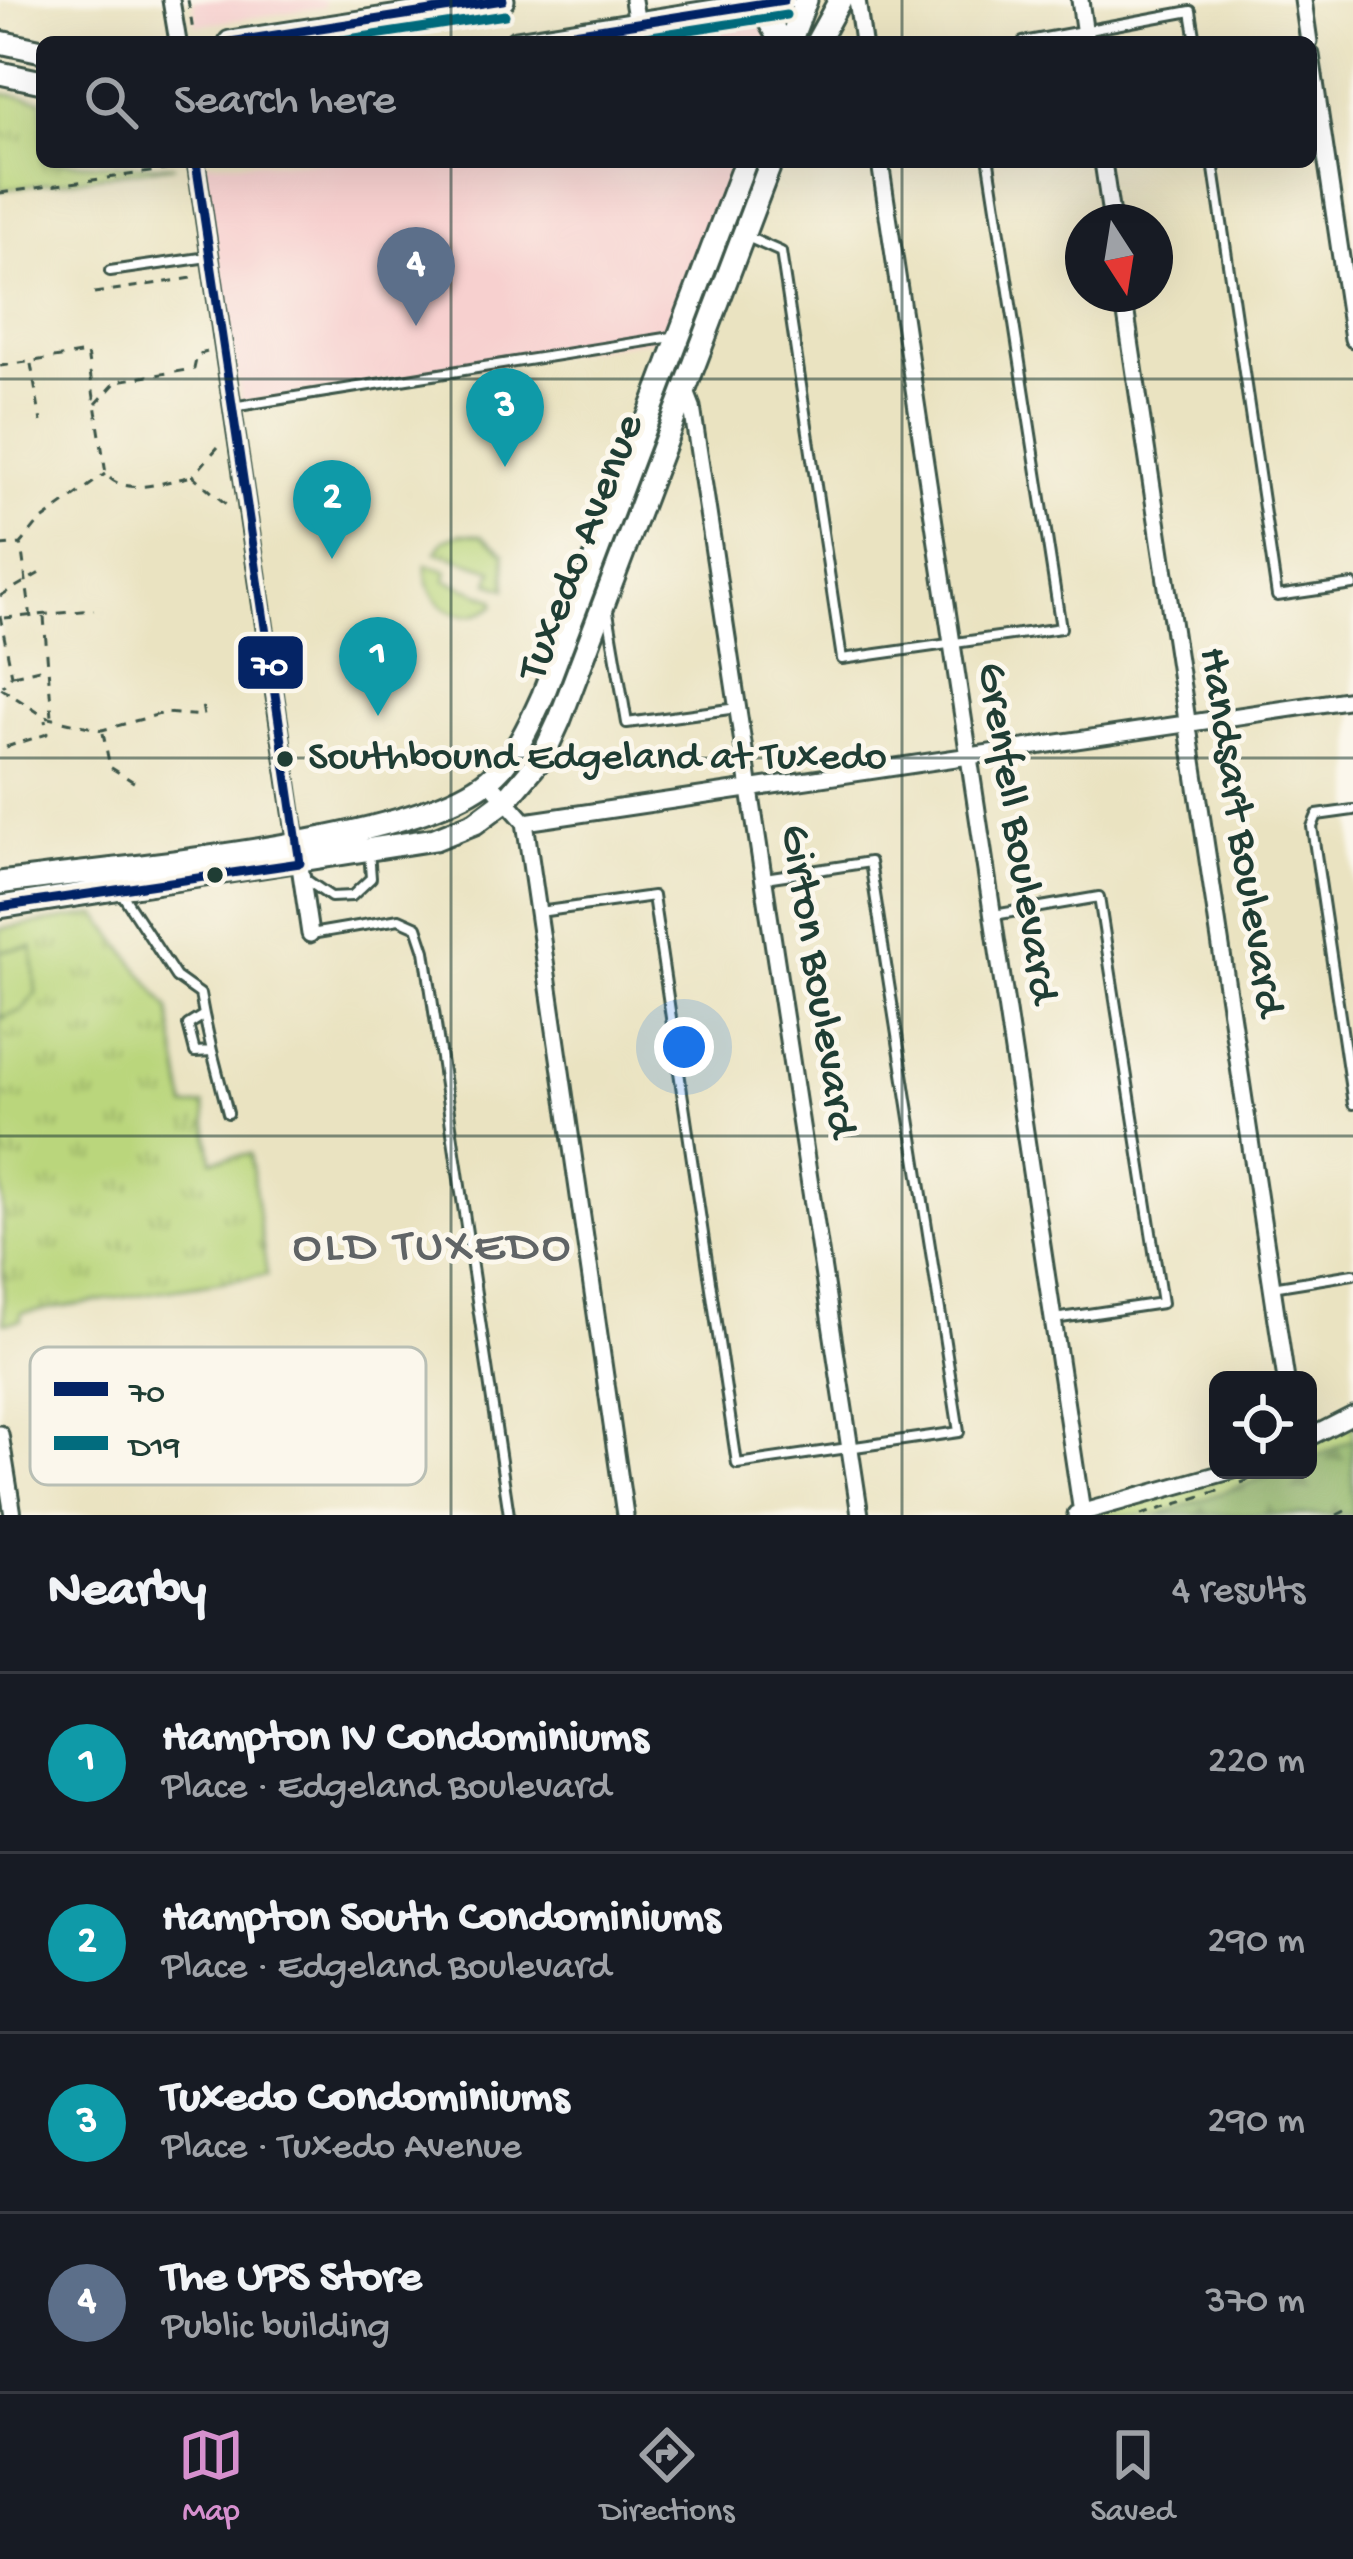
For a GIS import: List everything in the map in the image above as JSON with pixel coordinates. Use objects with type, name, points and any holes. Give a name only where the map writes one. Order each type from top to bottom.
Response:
[{"type":"main road","points":[[269,36],[503,0]]},
{"type":"main road","points":[[554,36],[784,0]]},
{"type":"main road","points":[[789,36],[806,0]]},
{"type":"main road","points":[[820,36],[840,0]]},
{"type":"main road","points":[[749,6],[781,36]]},
{"type":"main road","points":[[0,42],[36,50]]},
{"type":"main road","points":[[0,73],[36,81]]},
{"type":"main road","name":"Tuxedo Avenue","points":[[0,884],[299,860],[353,830],[434,810],[488,780],[517,747],[543,694],[743,168]]},
{"type":"main road","name":"Tuxedo Avenue","points":[[0,907],[369,851],[456,831],[506,800],[551,739],[769,168]]},
{"type":"street","points":[[171,0],[177,36]]},
{"type":"street","points":[[633,0],[637,23]]},
{"type":"street","points":[[857,0],[862,36]]},
{"type":"street","points":[[1079,0],[1085,36]]},
{"type":"street","points":[[1303,0],[1308,36]]},
{"type":"street","points":[[1317,96],[1353,339]]},
{"type":"street","points":[[197,168],[310,934]]},
{"type":"street","name":"Grenfell Boulevard","points":[[881,168],[1082,1514]]},
{"type":"street","points":[[1104,168],[1109,204]]},
{"type":"street","name":"Handsart Boulevard","points":[[1126,312],[1285,1371]]},
{"type":"street","name":"Girton Boulevard","points":[[685,389],[692,407],[739,708],[860,1515]]},
{"type":"street","points":[[525,822],[1353,699]]},
{"type":"street","points":[[488,780],[525,822],[625,1515]]},
{"type":"street","points":[[1317,1433],[1353,1415]]},
{"type":"street","points":[[0,1434],[13,1515]]},
{"type":"street","points":[[1072,1515],[1209,1477]]},
{"type":"lane","points":[[1089,36],[1191,11],[1195,36]]},
{"type":"lane","points":[[736,185],[746,226],[781,252],[842,659],[1061,628],[990,168]]},
{"type":"lane","points":[[1215,168],[1277,596],[1353,585]]},
{"type":"lane","points":[[110,271],[211,266]]},
{"type":"lane","points":[[232,407],[680,335]]},
{"type":"lane","points":[[603,606],[612,618],[627,723],[739,708]]},
{"type":"lane","points":[[1353,810],[1317,815],[1312,827],[1353,1104]]},
{"type":"lane","points":[[299,860],[332,897],[352,896],[371,878],[369,851],[353,830]]},
{"type":"lane","points":[[538,912],[653,896],[737,1464],[959,1432],[870,862],[765,878]]},
{"type":"lane","points":[[120,890],[176,977],[200,994],[228,1113]]},
{"type":"lane","points":[[990,916],[1100,897],[1162,1303],[1052,1319]]},
{"type":"lane","points":[[310,934],[399,920],[410,921],[421,939],[509,1515]]},
{"type":"lane","points":[[204,1015],[188,1025],[190,1046],[195,1052],[212,1051]]},
{"type":"lane","points":[[1272,1287],[1353,1274]]},
{"type":"path","points":[[188,0],[193,31]]},
{"type":"path","points":[[688,34],[692,36]]},
{"type":"path","points":[[0,193],[178,168]]},
{"type":"path","points":[[94,293],[211,266]]},
{"type":"path","points":[[95,405],[117,381],[194,369],[196,355],[224,349]]},
{"type":"path","points":[[0,366],[87,353],[106,474],[128,488],[193,476],[218,447]]},
{"type":"path","points":[[31,361],[40,422]]},
{"type":"path","points":[[0,546],[21,544],[38,523],[106,474]]},
{"type":"path","points":[[193,476],[227,505]]},
{"type":"path","points":[[21,544],[31,618]]},
{"type":"path","points":[[0,580],[2,593],[40,573]]},
{"type":"path","points":[[12,675],[2,617],[94,610]]},
{"type":"path","points":[[6,748],[47,734],[44,617]]},
{"type":"path","points":[[46,668],[12,675],[1,688],[49,718],[103,730],[164,713],[204,716],[202,705]]},
{"type":"path","points":[[103,730],[110,766],[140,786]]},
{"type":"path","points":[[1337,1515],[1353,1507]]},
{"type":"shaded area","points":[[193,0],[324,0],[325,7],[196,26]]},
{"type":"shaded area","points":[[739,15],[760,21],[771,36],[603,36]]},
{"type":"shaded area","points":[[203,168],[743,168],[680,335],[241,404]]},
{"type":"green space","points":[[0,93],[36,99],[36,168],[160,168],[0,190]]},
{"type":"green space","points":[[460,534],[481,535],[504,553],[506,589],[489,583],[493,570],[436,552],[444,540]]},
{"type":"green space","points":[[426,564],[447,571],[445,580],[494,599],[495,605],[470,615],[447,609],[431,591]]},
{"type":"green space","points":[[97,914],[169,1009],[186,1107],[204,1105],[212,1160],[250,1154],[267,1275],[21,1313],[21,1320],[4,1323],[0,1017],[5,1018],[32,947],[0,951],[0,929]]},
{"type":"green space","points":[[32,947],[36,993],[22,1011],[0,1017],[0,951]]},
{"type":"green space","points":[[1353,1415],[1353,1515],[1073,1515],[1209,1477],[1317,1479],[1317,1433]]},
{"type":"green space","points":[[1353,1439],[1353,1515],[1158,1515],[1260,1479],[1317,1479],[1317,1457]]},
{"type":"transit line","name":"70","points":[[269,36],[503,0]]},
{"type":"transit line","name":"70","points":[[554,36],[784,0]]},
{"type":"transit line","name":"D19","points":[[368,36],[505,15]]},
{"type":"transit line","name":"D19","points":[[651,36],[786,15]]},
{"type":"transit line","name":"70","points":[[0,907],[300,863],[197,168]]},
{"type":"place","name":"The UPS Store","points":[[416,326]]},
{"type":"place","name":"Tuxedo Condominiums","points":[[505,467]]},
{"type":"place","name":"Hampton South Condominiums","points":[[332,559]]},
{"type":"place","name":"Hampton IV Condominiums","points":[[378,716]]},
{"type":"place","name":"Southbound Edgeland at Tuxedo","points":[[285,759]]},
{"type":"district","name":"OLD TUXEDO","points":[[433,1249]]}]
